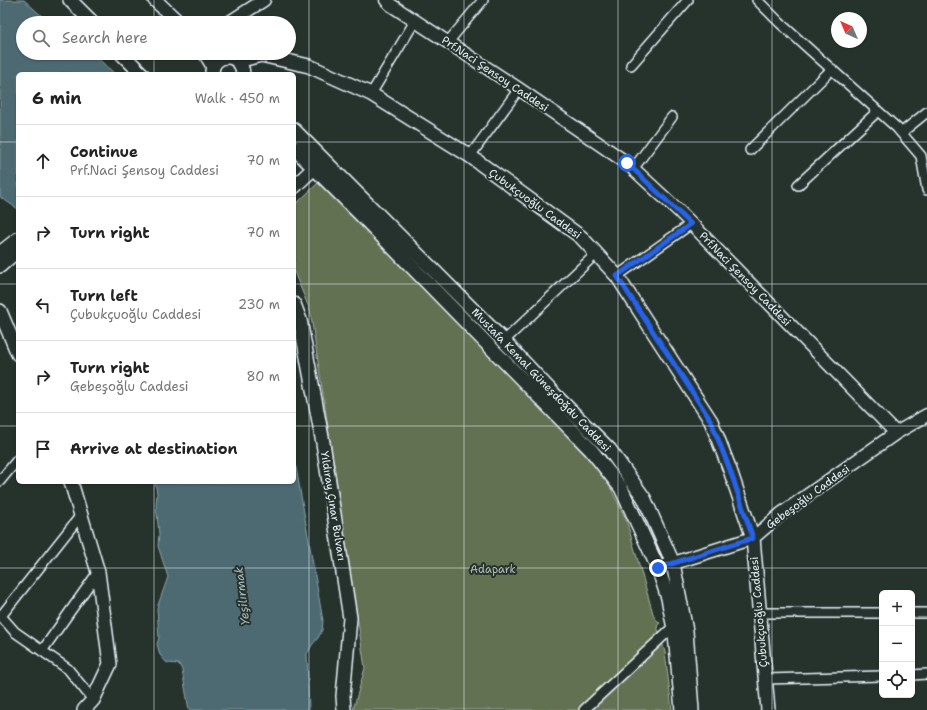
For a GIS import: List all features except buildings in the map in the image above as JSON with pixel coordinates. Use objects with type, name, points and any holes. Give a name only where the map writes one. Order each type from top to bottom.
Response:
[{"type":"main road","points":[[70,0],[85,16]]},
{"type":"main road","points":[[155,0],[172,16]]},
{"type":"main road","points":[[128,60],[140,72]]},
{"type":"main road","points":[[208,60],[212,71]]},
{"type":"main road","name":"Çubukçuoğlu Caddesi","points":[[234,63],[244,60]]},
{"type":"main road","name":"Çubukçuoğlu Caddesi","points":[[283,60],[309,66],[371,94],[470,156],[581,237],[617,276],[711,421],[730,470],[753,538],[768,710]]},
{"type":"main road","points":[[212,71],[216,62],[234,63]]},
{"type":"main road","name":"Mustafa Kemal Güneşdoğdu Caddesi","points":[[296,132],[610,450],[644,498],[673,563],[686,631],[692,710]]},
{"type":"main road","name":"Mustafa Kemal Güneşdoğdu Caddesi","points":[[296,150],[591,450],[621,488],[658,568],[668,598],[674,626],[682,710]]},
{"type":"main road","points":[[296,185],[314,168]]},
{"type":"main road","points":[[0,266],[16,242]]},
{"type":"main road","name":"Yıldıray Çınar Bulvarı","points":[[296,309],[300,320],[323,443],[350,618],[343,696],[344,710]]},
{"type":"main road","points":[[0,311],[16,351]]},
{"type":"main road","points":[[0,331],[16,352]]},
{"type":"main road","points":[[71,484],[98,572],[110,664],[92,700],[84,710]]},
{"type":"street","points":[[239,16],[264,0]]},
{"type":"street","name":"Prf.Naci Şensoy Caddesi","points":[[386,0],[627,163],[691,224],[896,433]]},
{"type":"street","points":[[448,42],[483,0]]},
{"type":"street","points":[[630,65],[688,0]]},
{"type":"street","points":[[757,0],[780,23],[901,133],[921,156],[927,190]]},
{"type":"street","points":[[371,94],[415,21]]},
{"type":"street","points":[[750,150],[832,69]]},
{"type":"street","points":[[470,156],[519,89]]},
{"type":"street","points":[[798,185],[878,111]]},
{"type":"street","points":[[901,133],[927,112]]},
{"type":"street","points":[[634,169],[672,117]]},
{"type":"street","points":[[617,276],[691,224]]},
{"type":"street","points":[[504,341],[597,253]]},
{"type":"street","name":"Gebeşoğlu Caddesi","points":[[658,568],[753,538],[781,514],[896,433],[927,415]]},
{"type":"street","points":[[0,482],[16,462]]},
{"type":"street","points":[[81,515],[1,616],[15,632],[68,669],[92,700]]},
{"type":"street","points":[[42,651],[98,572]]},
{"type":"street","points":[[759,612],[879,613]]},
{"type":"street","points":[[915,613],[927,613]]},
{"type":"street","points":[[584,710],[674,626]]},
{"type":"street","points":[[915,675],[927,674]]},
{"type":"street","points":[[765,680],[879,676]]},
{"type":"green space","name":"Adapark","points":[[321,180],[604,475],[626,519],[654,617],[660,623],[657,626],[665,652],[672,710],[353,710],[365,668],[310,310],[296,277],[296,204]]},
{"type":"water","points":[[0,0],[24,0],[42,16],[16,16],[16,60],[100,60],[113,72],[16,72],[16,208],[0,197]]},
{"type":"water","name":"Yeşilırmak","points":[[296,467],[323,621],[322,630],[307,654],[309,710],[189,710],[182,670],[179,664],[167,663],[160,655],[157,644],[159,638],[157,608],[168,577],[158,546],[159,534],[156,505],[157,493],[155,484],[296,484]]},
{"type":"route","points":[[627,163],[691,224],[617,276],[711,421],[730,470],[753,538],[658,568]]}]
